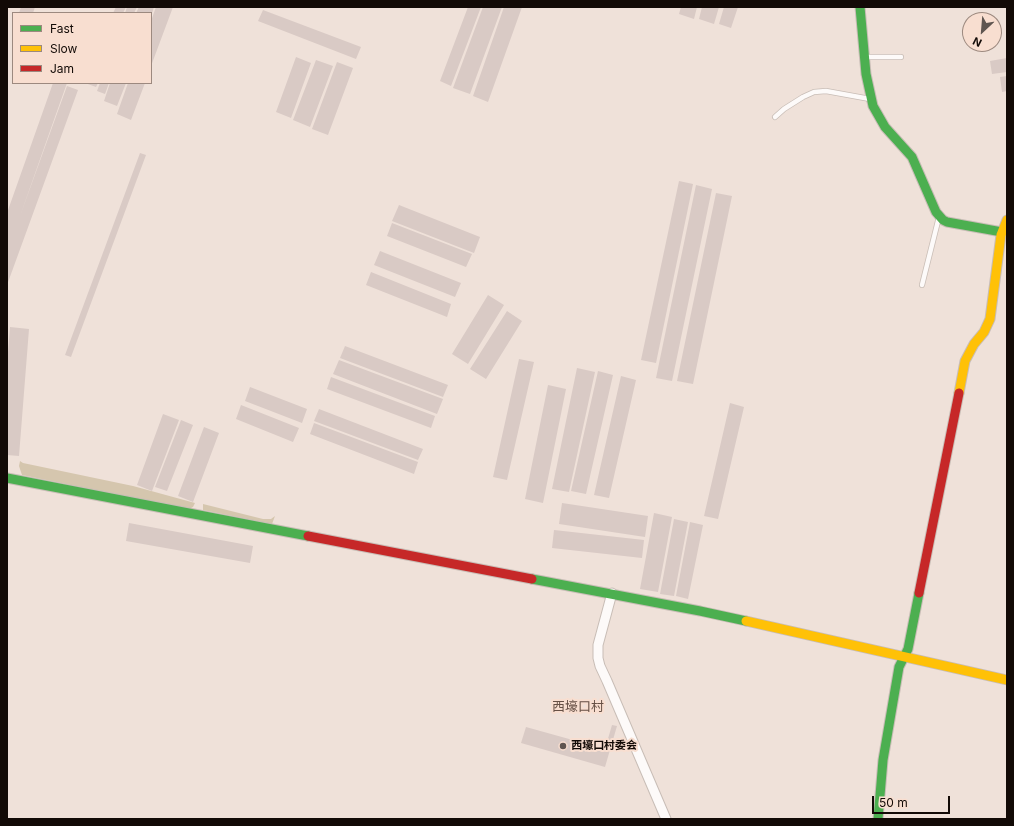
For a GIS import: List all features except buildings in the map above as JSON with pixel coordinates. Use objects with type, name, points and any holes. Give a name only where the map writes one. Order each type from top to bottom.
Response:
[{"type":"street","points":[[860,7],[866,74],[873,106],[885,127],[912,157],[936,212],[947,222],[1002,232]]},
{"type":"street","points":[[878,819],[883,760],[890,713],[899,667],[908,649],[965,360],[974,344],[984,332],[990,319],[1002,232],[1007,220]]},
{"type":"street","points":[[7,478],[700,611],[1007,680]]},
{"type":"street","points":[[612,594],[598,645],[598,658],[600,666],[608,681],[666,819]]},
{"type":"lane","points":[[864,57],[901,57]]},
{"type":"lane","points":[[775,117],[803,97],[819,91],[872,100]]},
{"type":"lane","points":[[922,285],[939,216]]},
{"type":"shaded area","points":[[20,461],[23,463],[133,486],[195,503],[193,507],[189,509],[22,475],[19,466]]},
{"type":"shaded area","points":[[203,504],[263,519],[271,519],[275,516],[272,524],[203,510]]},
{"type":"traffic: fast","points":[[860,7],[866,74],[873,106],[885,127],[912,157],[936,212],[943,220],[947,222],[1002,232]]},
{"type":"traffic: fast","points":[[7,478],[308,536]]},
{"type":"traffic: fast","points":[[532,579],[746,621]]},
{"type":"traffic: fast","points":[[878,819],[883,760],[899,667],[908,649],[919,593]]},
{"type":"traffic: slow","points":[[959,393],[965,361],[974,344],[984,332],[990,319],[1001,235],[1007,220]]},
{"type":"traffic: slow","points":[[746,621],[1007,680]]},
{"type":"traffic: jam","points":[[919,593],[959,393]]},
{"type":"traffic: jam","points":[[308,536],[532,579]]},
{"type":"place","name":"西壕口村委会","points":[[563,746]]},
{"type":"district","name":"西壕口村","points":[[578,707]]}]
